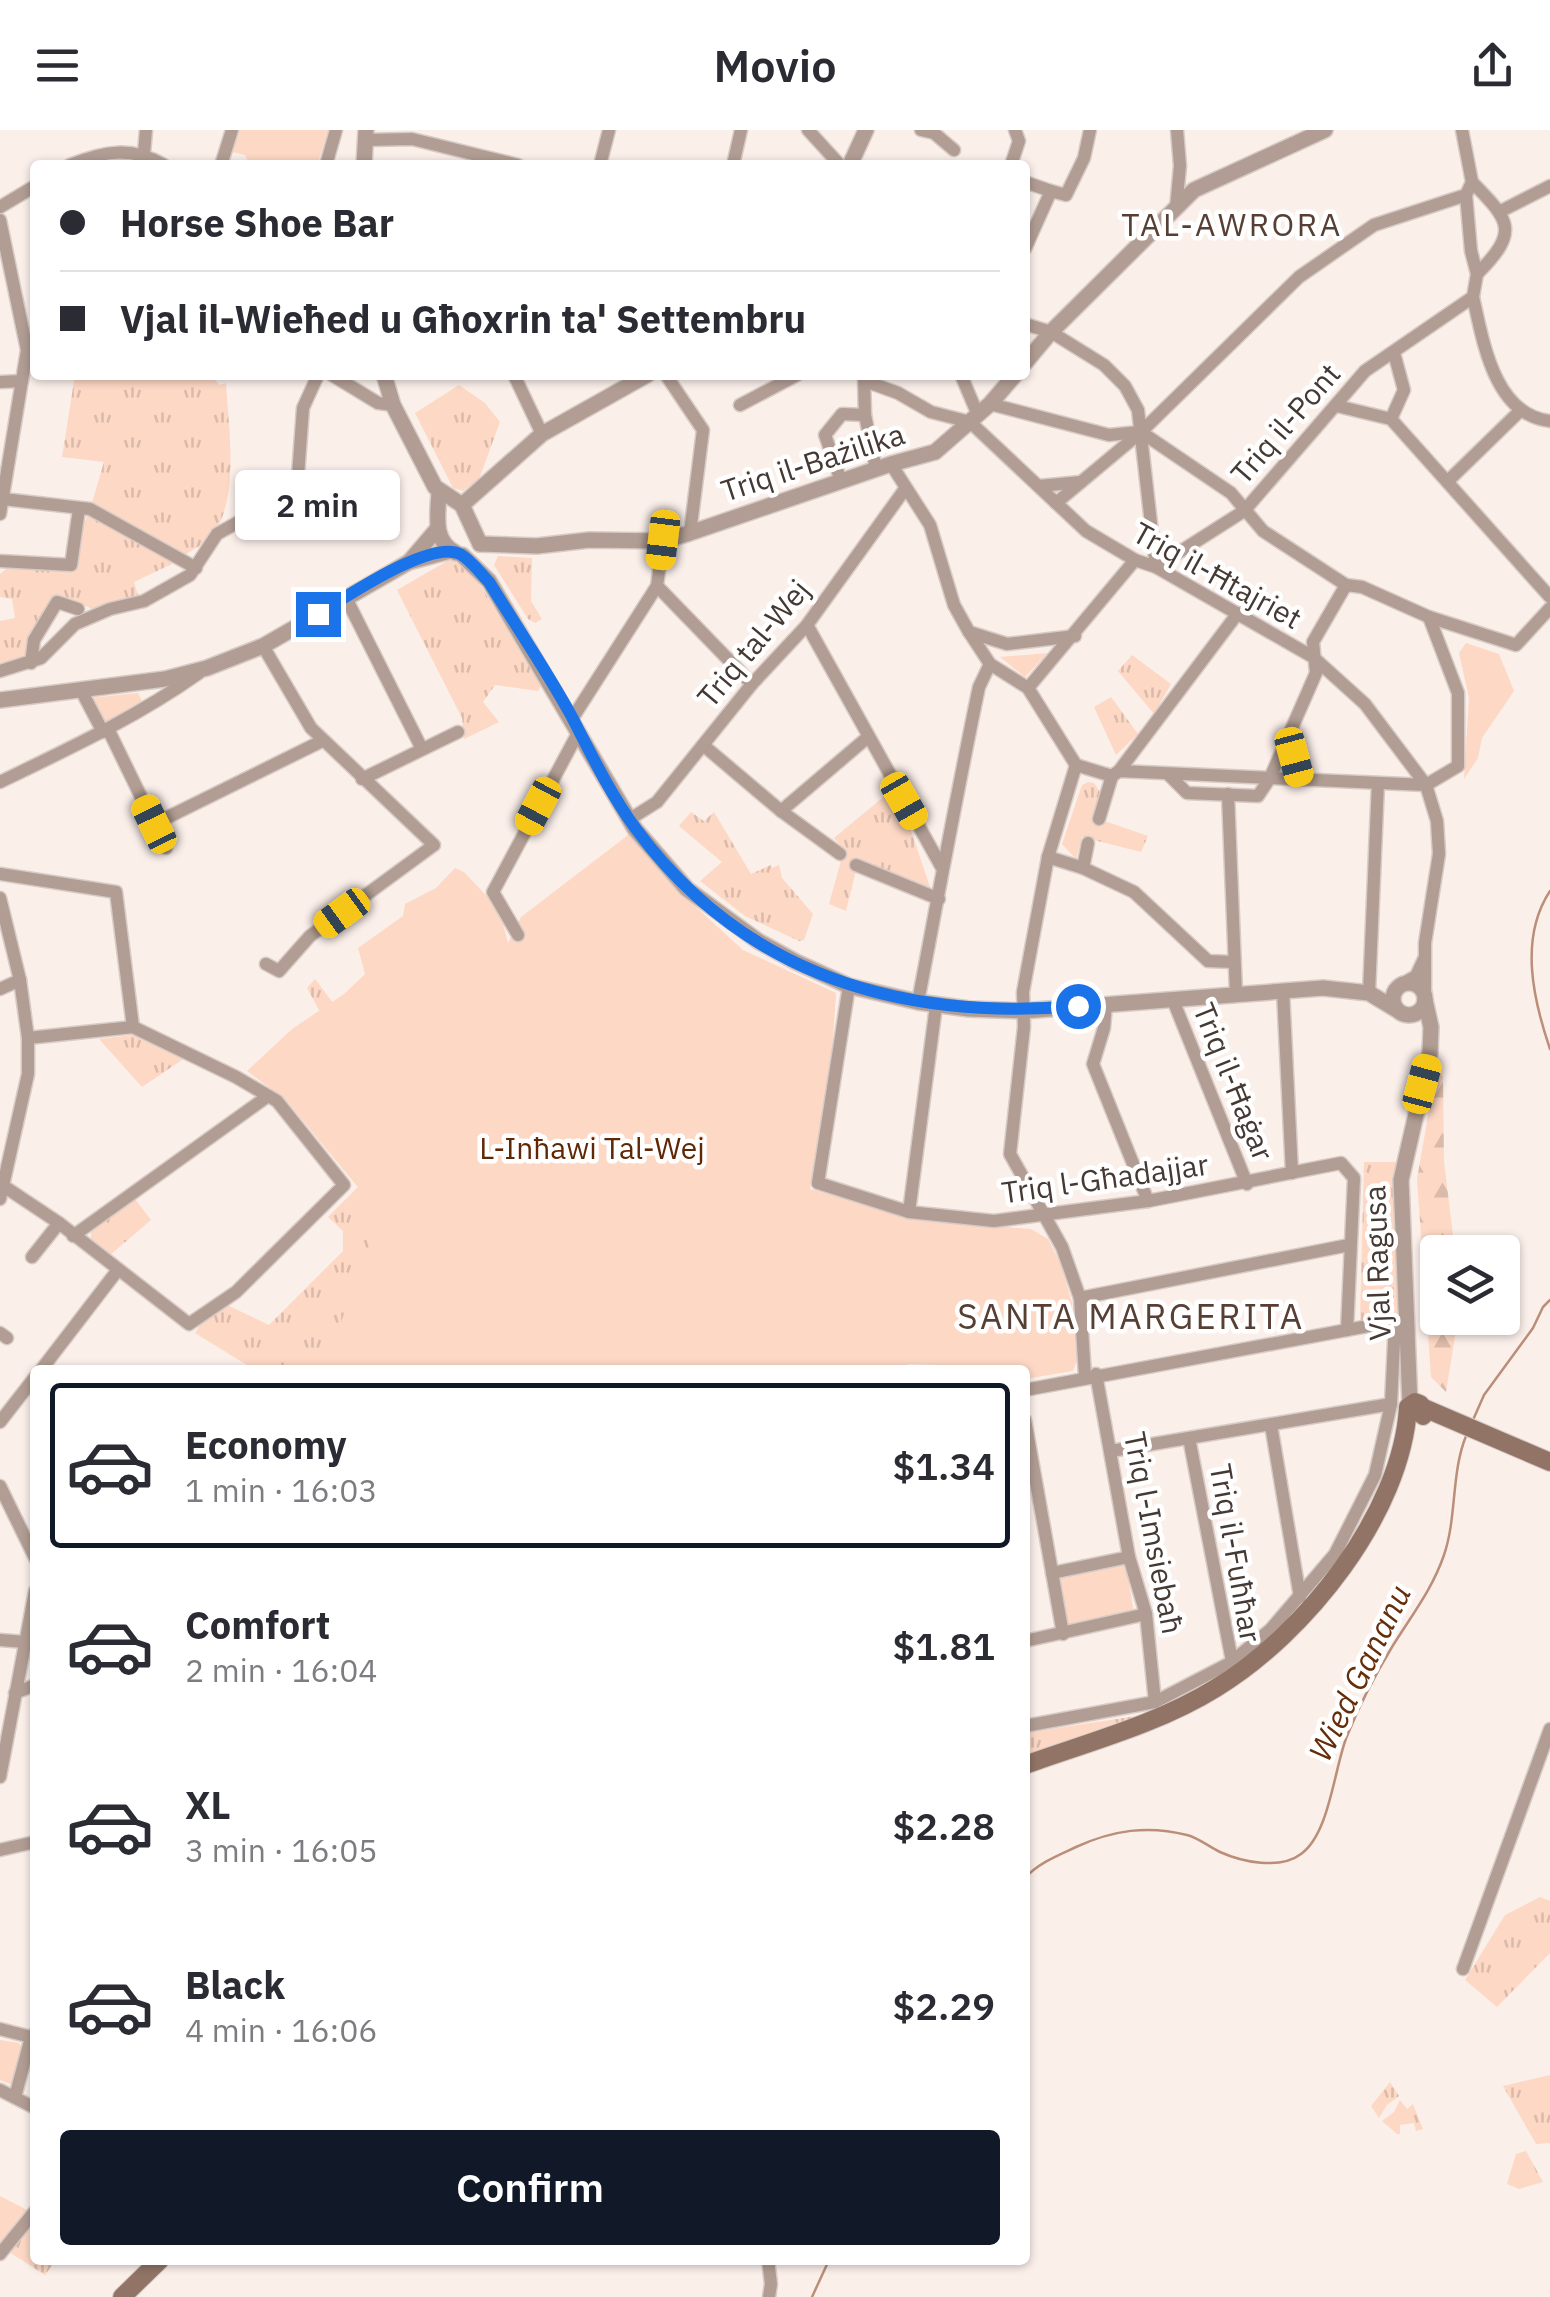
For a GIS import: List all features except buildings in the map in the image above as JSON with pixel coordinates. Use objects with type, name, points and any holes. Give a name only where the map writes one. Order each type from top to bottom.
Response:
[{"type":"main road","points":[[1416,1416],[1468,1426],[1550,1462]]},
{"type":"main road","name":"Vjal Ragusa","points":[[1030,1763],[1165,1714],[1235,1668],[1316,1600],[1354,1551],[1386,1492],[1416,1416]]},
{"type":"main road","points":[[122,2297],[155,2265]]},
{"type":"street","points":[[144,153],[146,130]]},
{"type":"street","points":[[223,160],[232,130]]},
{"type":"street","points":[[327,160],[336,130]]},
{"type":"street","points":[[394,130],[480,160]]},
{"type":"street","points":[[601,160],[610,130]]},
{"type":"street","points":[[734,160],[741,130]]},
{"type":"street","points":[[849,160],[866,130]]},
{"type":"street","points":[[922,130],[934,133],[954,150]]},
{"type":"street","points":[[1013,160],[1019,141],[1015,130]]},
{"type":"street","points":[[1030,184],[1066,195],[1084,158],[1090,130]]},
{"type":"street","points":[[1176,208],[1180,166],[1177,130]]},
{"type":"street","points":[[1030,357],[1194,190],[1325,130]]},
{"type":"street","points":[[1462,130],[1471,251],[1477,274],[1473,297],[1492,374],[1521,410],[1550,422]]},
{"type":"street","points":[[811,133],[830,159]]},
{"type":"street","points":[[364,160],[366,135],[412,138]]},
{"type":"street","points":[[84,160],[106,153],[144,153],[156,160]]},
{"type":"street","points":[[1180,166],[1194,190]]},
{"type":"street","points":[[1501,212],[1550,186]]},
{"type":"street","points":[[1469,188],[1501,212],[1507,228],[1498,254],[1477,274]]},
{"type":"street","points":[[1056,503],[1141,432],[1299,277],[1374,225],[1469,188]]},
{"type":"street","points":[[0,207],[30,189]]},
{"type":"street","points":[[1030,238],[1051,191]]},
{"type":"street","points":[[0,220],[6,277],[30,337]]},
{"type":"street","name":"Triq il-Pont","points":[[1156,567],[1244,511],[1366,371],[1473,297]]},
{"type":"street","points":[[18,308],[30,309]]},
{"type":"street","points":[[1030,326],[1051,332],[1104,365],[1126,386],[1138,410],[1156,567]]},
{"type":"street","points":[[0,514],[4,466],[30,350]]},
{"type":"street","points":[[1391,419],[1404,390],[1394,353]]},
{"type":"street","points":[[0,671],[41,658],[76,624],[110,609],[144,601],[196,568],[217,534],[297,490],[303,408],[316,380]]},
{"type":"street","points":[[341,380],[378,402],[394,405]]},
{"type":"street","points":[[386,380],[394,405],[438,492],[438,522],[456,553],[489,582]]},
{"type":"street","points":[[516,380],[542,434]]},
{"type":"street","points":[[409,562],[438,522],[542,434],[637,380]]},
{"type":"street","points":[[669,380],[703,430],[690,534]]},
{"type":"street","points":[[740,406],[788,380]]},
{"type":"street","points":[[864,380],[864,415],[883,466],[930,525],[954,605],[968,632],[990,664],[1028,688],[1076,765],[1116,774],[1426,786],[1458,766],[1458,694],[1429,617]]},
{"type":"street","points":[[869,380],[931,412],[980,414],[1108,435],[1141,432],[1230,493],[1263,532],[1346,585],[1362,587],[1429,617],[1516,646],[1550,608]]},
{"type":"street","name":"Triq il-Ħtajriet","points":[[963,380],[980,414],[1038,486],[1086,531],[1134,560],[1156,567],[1238,612],[1313,658],[1365,704],[1426,786]]},
{"type":"street","name":"Triq il-Bażilika","points":[[479,546],[663,540],[690,534],[883,466],[936,452],[980,414],[1010,380]]},
{"type":"street","points":[[0,382],[22,381]]},
{"type":"street","points":[[1337,406],[1391,419],[1550,596]]},
{"type":"street","points":[[1448,481],[1521,410]]},
{"type":"street","points":[[841,481],[826,435],[842,414],[864,415]]},
{"type":"street","points":[[905,489],[910,459]]},
{"type":"street","points":[[1038,486],[1082,482]]},
{"type":"street","name":"Triq tal-Wej","points":[[630,820],[657,802],[752,684],[807,624],[905,489]]},
{"type":"street","points":[[438,492],[459,504],[479,546],[489,582],[630,820],[687,889],[770,948],[849,986],[936,1006],[1023,1011],[1323,988],[1369,993],[1416,976],[1425,957]]},
{"type":"street","points":[[3,499],[90,509],[196,568]]},
{"type":"street","points":[[0,561],[71,566],[80,509]]},
{"type":"street","points":[[518,935],[493,892],[576,726],[657,586],[663,540]]},
{"type":"street","points":[[0,700],[166,679],[206,668],[264,646],[409,562],[479,546]]},
{"type":"street","points":[[1028,688],[1134,560]]},
{"type":"street","points":[[1168,774],[1186,793],[1258,796],[1270,778],[1316,673],[1314,642],[1346,585]]},
{"type":"street","points":[[657,586],[752,684]]},
{"type":"street","points":[[346,598],[422,749]]},
{"type":"street","points":[[32,663],[34,640],[57,602],[78,609]]},
{"type":"street","points":[[1099,819],[1116,774],[1238,612]]},
{"type":"street","points":[[807,624],[941,866]]},
{"type":"street","points":[[968,632],[1006,644],[1074,636]]},
{"type":"street","points":[[264,646],[310,728],[434,846],[310,936],[279,971],[266,964]]},
{"type":"street","points":[[918,1002],[939,899],[941,866],[980,687],[990,664]]},
{"type":"street","points":[[0,782],[105,730],[206,668]]},
{"type":"street","points":[[81,690],[166,848]]},
{"type":"street","points":[[362,778],[458,732]]},
{"type":"street","points":[[1288,735],[1300,779]]},
{"type":"street","points":[[781,811],[868,737]]},
{"type":"street","points":[[154,824],[322,741]]},
{"type":"street","points":[[703,746],[840,854]]},
{"type":"street","name":"Triq l-Imsiebaħ","points":[[1076,765],[1048,857],[1023,992],[1010,1154],[1062,1247],[1080,1298],[1091,1376],[1146,1614],[1155,1702]]},
{"type":"street","points":[[1369,993],[1378,784]]},
{"type":"street","name":"Vjal Ragusa","points":[[1416,1416],[1409,1366],[1400,1180],[1430,1053],[1425,957],[1439,854],[1436,822],[1426,786]]},
{"type":"street","points":[[1228,794],[1236,993]]},
{"type":"street","points":[[1083,868],[1088,842]]},
{"type":"street","points":[[1048,857],[1083,868],[1134,892],[1208,961],[1234,962]]},
{"type":"street","points":[[856,865],[939,899]]},
{"type":"street","points":[[0,874],[116,892],[134,1027]]},
{"type":"street","points":[[0,898],[20,980],[28,1038],[28,1074],[3,1183],[189,1324],[236,1292],[344,1185],[277,1101],[236,1076],[134,1027],[28,1038]]},
{"type":"street","points":[[0,989],[20,980]]},
{"type":"street","points":[[1399,1012],[1417,1013],[1425,999],[1416,985],[1402,984]]},
{"type":"street","points":[[1399,1012],[1392,1000],[1402,984]]},
{"type":"street","name":"Triq l-Għadajjar","points":[[849,986],[818,1182],[909,1212],[994,1221],[1247,1184],[1341,1163],[1354,1178],[1349,1245]]},
{"type":"street","points":[[1284,991],[1292,1173]]},
{"type":"street","points":[[1369,993],[1399,1012],[1430,1040]]},
{"type":"street","name":"Triq il-Ħaġar","points":[[1173,1000],[1247,1184]]},
{"type":"street","points":[[1106,1004],[1104,1028],[1093,1064],[1148,1200]]},
{"type":"street","points":[[909,1212],[936,1006]]},
{"type":"street","points":[[73,1236],[268,1096]]},
{"type":"street","points":[[32,1257],[58,1223]]},
{"type":"street","points":[[1080,1298],[1349,1245],[1347,1330]]},
{"type":"street","points":[[47,1365],[117,1272]]},
{"type":"street","points":[[1030,1389],[1395,1321],[1416,1416],[1375,1475],[1335,1554],[1235,1668],[1155,1702],[1030,1725]]},
{"type":"street","points":[[0,1422],[30,1386]]},
{"type":"street","points":[[1111,1452],[1271,1426],[1416,1416]]},
{"type":"street","points":[[1271,1426],[1300,1598]]},
{"type":"street","name":"Triq il-Fuħħar","points":[[1189,1438],[1235,1668]]},
{"type":"street","points":[[1030,1448],[1063,1634]]},
{"type":"street","points":[[0,1486],[30,1548]]},
{"type":"street","points":[[1052,1573],[1130,1558]]},
{"type":"street","points":[[1030,1640],[1146,1614]]},
{"type":"street","points":[[0,1777],[30,1616]]},
{"type":"street","points":[[0,1640],[25,1642]]},
{"type":"street","points":[[15,1693],[30,1687]]},
{"type":"street","points":[[1462,1969],[1550,1729]]},
{"type":"street","points":[[0,1850],[30,1843]]},
{"type":"street","points":[[0,2029],[30,2034]]},
{"type":"street","points":[[15,2097],[30,2045]]},
{"type":"street","points":[[0,2090],[30,2105]]},
{"type":"street","points":[[0,2254],[30,2218]]},
{"type":"street","points":[[768,2297],[772,2284],[769,2265]]},
{"type":"green space","points":[[238,130],[329,130],[319,160],[248,160],[245,155],[232,152]]},
{"type":"green space","points":[[74,380],[226,383],[230,463],[226,504],[211,537],[185,555],[91,506],[104,462],[62,457]]},
{"type":"green space","points":[[459,385],[485,403],[500,422],[479,479],[463,491],[453,488],[415,413]]},
{"type":"green space","points":[[88,514],[176,562],[134,582],[138,595],[134,601],[97,611],[67,598],[65,602],[54,601],[26,661],[0,668],[0,621],[15,618],[12,599],[0,597],[0,574],[7,568],[76,569],[81,531]]},
{"type":"green space","points":[[498,556],[532,558],[531,601],[542,619],[535,623],[528,619],[494,565]]},
{"type":"green space","points":[[449,560],[473,573],[541,686],[538,691],[495,685],[483,702],[499,722],[464,739],[462,718],[397,590]]},
{"type":"green space","points":[[1466,643],[1499,654],[1514,691],[1482,738],[1478,758],[1464,779],[1469,698],[1459,653]]},
{"type":"green space","points":[[1048,653],[1025,677],[1000,657]]},
{"type":"green space","points":[[1132,655],[1171,684],[1154,714],[1118,671]]},
{"type":"green space","points":[[138,693],[143,703],[102,724],[90,698]]},
{"type":"green space","points":[[1111,697],[1138,734],[1116,755],[1094,707]]},
{"type":"green space","points":[[1094,783],[1100,792],[1093,817],[1148,836],[1141,852],[1082,837],[1076,859],[1062,844],[1082,785]]},
{"type":"green space","points":[[887,794],[907,819],[931,890],[858,862],[846,911],[829,904],[844,850],[834,838]]},
{"type":"green space","points":[[691,812],[704,821],[714,812],[751,874],[779,865],[782,878],[813,914],[804,940],[745,916],[700,881],[722,862],[679,826]]},
{"type":"green space","name":"L-Inħawi Tal-Wej","points":[[632,832],[674,887],[743,950],[836,993],[832,1054],[810,1189],[916,1220],[1031,1229],[1048,1239],[1061,1264],[1072,1303],[1077,1360],[1073,1371],[1030,1378],[1030,1365],[325,1365],[370,1245],[372,1227],[358,1187],[286,1100],[247,1071],[292,1029],[344,994],[365,974],[358,948],[403,916],[405,904],[436,888],[455,868],[464,872],[499,909],[508,943],[521,917]]},
{"type":"green space","points":[[315,979],[333,1003],[320,1012],[307,988]]},
{"type":"green space","points":[[133,1035],[185,1058],[142,1087],[99,1039]]},
{"type":"green space","points":[[1436,1070],[1443,1076],[1444,1161],[1453,1235],[1421,1235],[1417,1179]]},
{"type":"green space","points":[[286,1100],[413,1110],[338,1365],[247,1365],[195,1333],[202,1322],[227,1305],[269,1325],[343,1251],[343,1231],[328,1217],[358,1187]]},
{"type":"green space","points":[[1364,1162],[1399,1162],[1403,1314],[1360,1321]]},
{"type":"green space","points":[[135,1199],[151,1220],[110,1255],[91,1243],[91,1231]]},
{"type":"green space","points":[[1428,1335],[1455,1335],[1446,1392],[1431,1377]]},
{"type":"green space","points":[[1126,1565],[1134,1613],[1067,1625],[1059,1577]]},
{"type":"green space","points":[[1143,1715],[1030,1754],[1030,1732]]},
{"type":"green space","points":[[1540,1897],[1550,1901],[1550,1953],[1497,2007],[1465,1980],[1505,1915]]},
{"type":"green space","points":[[0,2040],[19,2043],[23,2049],[15,2081],[10,2084],[0,2080]]},
{"type":"green space","points":[[1550,2075],[1550,2143],[1536,2144],[1503,2086]]},
{"type":"green space","points":[[1390,2082],[1399,2096],[1379,2118],[1371,2106]]},
{"type":"green space","points":[[1400,2100],[1407,2109],[1413,2104],[1423,2129],[1416,2131],[1414,2123],[1400,2125],[1397,2134],[1382,2121],[1394,2112]]},
{"type":"green space","points":[[1526,2151],[1543,2182],[1519,2189],[1507,2184],[1516,2154]]},
{"type":"green space","points":[[0,2196],[29,2211],[0,2245]]},
{"type":"green space","points":[[30,2226],[30,2265],[52,2265],[45,2275],[9,2252]]},
{"type":"waterway","name":"Wied Gananu","points":[[1550,891],[1540,909],[1532,948],[1534,989],[1550,1049]]},
{"type":"waterway","name":"Wied Gananu","points":[[1473,1420],[1484,1395],[1550,1300]]},
{"type":"waterway","name":"Wied Gananu","points":[[1030,1873],[1076,1847],[1131,1831],[1187,1835],[1229,1856],[1261,1863],[1292,1859],[1311,1844],[1325,1816],[1342,1749],[1357,1713],[1444,1555],[1466,1436]]},
{"type":"waterway","name":"Wied Gananu","points":[[812,2297],[827,2265]]},
{"type":"district","name":"TAL-AWRORA","points":[[1232,225]]},
{"type":"district","name":"SANTA MARGERITA","points":[[1131,1317]]},
{"type":"route","points":[[318,614],[409,562],[450,551],[462,554],[489,582],[636,828],[687,889],[711,908],[758,941],[849,986],[969,1010],[1078,1006]]}]
